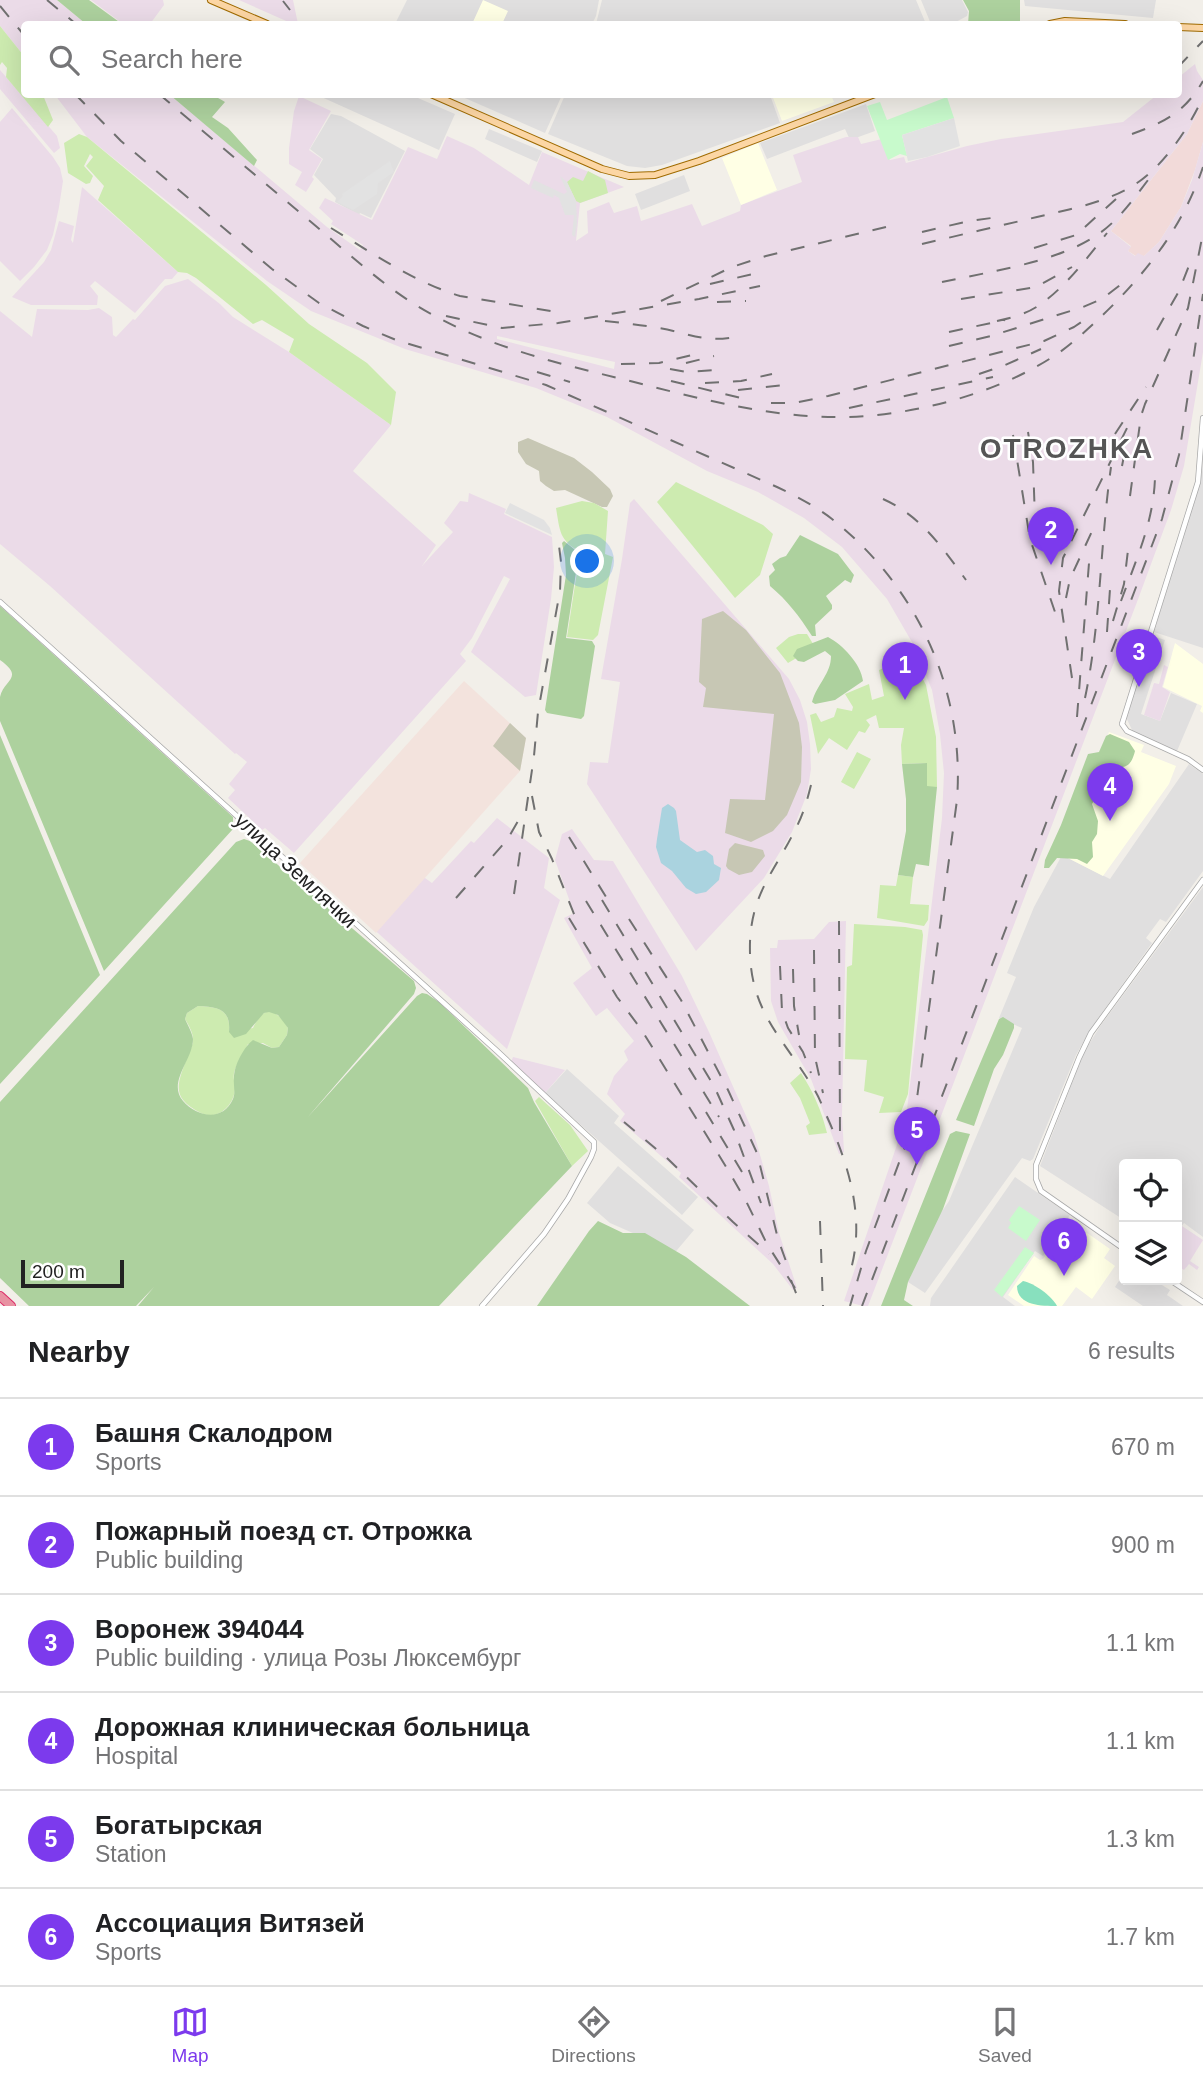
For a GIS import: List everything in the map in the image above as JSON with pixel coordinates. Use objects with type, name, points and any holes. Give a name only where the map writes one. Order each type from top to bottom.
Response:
[{"type":"highway","points":[[0,1296],[11,1306]]},
{"type":"main road","points":[[211,0],[260,21]]},
{"type":"main road","points":[[1182,27],[1203,29]]},
{"type":"main road","points":[[440,98],[602,169],[640,177],[699,161],[864,98]]},
{"type":"street","points":[[1203,418],[1198,482],[1123,720],[1123,727],[1129,733],[1188,759],[1203,770]]},
{"type":"street","name":"улица Землячки","points":[[0,602],[592,1139],[594,1144],[591,1157],[555,1218],[482,1306]]},
{"type":"street","points":[[1119,1246],[1041,1191],[1035,1179],[1036,1165],[1085,1044],[1203,880]]},
{"type":"street","points":[[1178,1285],[1203,1302]]},
{"type":"shaded area","points":[[0,0],[57,0],[82,21],[21,21],[21,52],[0,26]]},
{"type":"shaded area","points":[[91,0],[163,0],[164,5],[152,21],[119,21]]},
{"type":"shaded area","points":[[239,0],[293,0],[297,21],[286,21]]},
{"type":"shaded area","points":[[407,0],[599,0],[594,21],[396,21]]},
{"type":"shaded area","points":[[483,0],[508,11],[503,21],[473,21]]},
{"type":"shaded area","points":[[602,0],[916,0],[925,21],[597,21]]},
{"type":"shaded area","points":[[921,0],[962,0],[968,12],[967,16],[958,21],[930,21]]},
{"type":"shaded area","points":[[1024,0],[1156,0],[1153,18],[1025,6]]},
{"type":"shaded area","points":[[1195,64],[1203,80],[1203,101],[1187,134],[1111,231],[1131,247],[1128,251],[1135,256],[1138,253],[1144,256],[1159,242],[1181,207],[1203,142],[1203,352],[1184,466],[1137,602],[868,1306],[863,1306],[844,1301],[906,1118],[942,818],[944,773],[932,690],[913,644],[887,599],[842,547],[804,518],[758,492],[707,471],[607,417],[536,388],[405,349],[311,311],[267,281],[87,137],[57,98],[174,98],[327,227],[360,250],[363,245],[331,224],[333,221],[319,208],[325,198],[372,220],[408,147],[437,159],[447,136],[474,148],[529,185],[542,152],[624,187],[580,203],[576,241],[588,233],[587,211],[609,202],[614,213],[637,206],[641,221],[692,204],[702,226],[740,211],[741,205],[802,182],[793,155],[846,137],[858,137],[861,144],[882,139],[890,160],[904,157],[906,163],[1001,139],[1123,122],[1153,98],[1182,98],[1182,75]],"holes":[[[497,336],[615,362],[614,369],[497,339]]]},
{"type":"shaded area","points":[[0,70],[21,94],[21,98],[24,98],[57,136],[60,148],[54,153],[0,89]]},
{"type":"shaded area","points":[[298,98],[303,98],[331,111],[309,150],[322,159],[306,192],[295,185],[302,172],[289,164],[294,111]]},
{"type":"shaded area","points":[[324,98],[418,98],[455,114],[439,150]]},
{"type":"shaded area","points":[[465,98],[561,98],[545,133]]},
{"type":"shaded area","points":[[564,98],[771,98],[780,123],[662,165],[645,168],[627,166],[548,134]]},
{"type":"shaded area","points":[[773,98],[832,98],[834,102],[782,121]]},
{"type":"shaded area","points":[[1203,101],[1203,142],[1181,207],[1159,242],[1143,257],[1136,256],[1128,251],[1131,246],[1111,231],[1187,134]]},
{"type":"shaded area","points":[[866,104],[875,131],[850,140],[845,129],[767,159],[760,143]]},
{"type":"shaded area","points":[[12,108],[53,157],[60,168],[63,181],[53,235],[47,250],[20,281],[0,261],[0,122]]},
{"type":"shaded area","points":[[331,114],[341,116],[405,151],[371,218],[360,213],[359,215],[335,202],[336,198],[314,175],[323,159],[310,149]]},
{"type":"shaded area","points":[[954,118],[960,146],[908,161],[902,135]]},
{"type":"shaded area","points":[[489,129],[542,151],[537,162],[485,139]]},
{"type":"shaded area","points":[[758,143],[777,190],[741,205],[722,158]]},
{"type":"shaded area","points":[[390,161],[394,172],[378,183],[377,194],[353,210],[337,202],[342,194]]},
{"type":"shaded area","points":[[684,175],[690,191],[641,210],[635,194]]},
{"type":"shaded area","points":[[560,176],[567,182],[576,201],[575,237],[572,235],[574,215],[565,215],[559,198],[531,188],[534,180],[564,194],[567,192]]},
{"type":"shaded area","points":[[82,187],[178,272],[172,279],[165,279],[135,313],[95,281],[90,286],[98,296],[97,305],[31,305],[12,297],[44,262],[51,250],[59,221],[74,226],[71,240],[73,243]]},
{"type":"shaded area","points":[[188,279],[233,317],[289,352],[391,425],[353,471],[436,545],[422,566],[453,532],[444,523],[460,501],[468,502],[469,493],[506,509],[504,514],[552,537],[554,567],[551,599],[536,695],[525,697],[471,652],[510,579],[504,576],[472,638],[460,654],[466,661],[294,853],[265,828],[262,830],[228,798],[235,790],[229,784],[247,762],[0,544],[0,311],[32,337],[37,309],[99,308],[112,317],[113,335],[116,337],[165,286]]},
{"type":"shaded area","points":[[528,438],[574,458],[592,472],[610,489],[613,496],[607,507],[565,490],[554,491],[540,481],[539,471],[526,464],[518,452],[518,442]]},
{"type":"shaded area","points":[[1203,444],[1203,648],[1154,632],[1202,472]]},
{"type":"shaded area","points":[[634,499],[789,679],[807,722],[811,769],[807,794],[792,832],[764,878],[696,951],[587,784],[590,762],[608,763],[620,682],[601,679],[630,503]]},
{"type":"shaded area","points":[[510,503],[544,520],[552,535],[505,513]]},
{"type":"shaded area","points":[[723,611],[746,630],[780,673],[799,723],[802,747],[801,782],[787,815],[773,831],[751,842],[725,833],[730,799],[765,800],[774,714],[703,707],[706,688],[699,682],[702,619]]},
{"type":"shaded area","points":[[1153,636],[1165,640],[1141,714],[1160,721],[1171,693],[1197,704],[1177,751],[1133,732],[1125,715]]},
{"type":"shaded area","points":[[1175,643],[1203,664],[1203,713],[1200,711],[1202,706],[1163,687]]},
{"type":"shaded area","points":[[1164,665],[1168,667],[1162,687],[1170,692],[1160,721],[1144,715],[1154,683],[1159,684]]},
{"type":"shaded area","points":[[464,681],[526,738],[520,771],[376,933],[300,863]]},
{"type":"shaded area","points":[[510,723],[526,738],[520,771],[493,746]]},
{"type":"shaded area","points":[[1109,732],[1144,745],[1141,752],[1176,766],[1169,784],[1103,876],[1064,856]]},
{"type":"shaded area","points":[[1189,764],[1203,774],[1203,871],[1166,922],[1160,919],[1146,938],[1152,943],[1092,1027],[1076,1055],[1033,1159],[1030,1161],[1022,1158],[925,1293],[908,1282],[934,1223],[949,1201],[1022,1028],[999,1018],[1016,977],[1007,973],[1034,907],[1062,855],[1110,879]]},
{"type":"shaded area","points":[[497,818],[549,858],[544,888],[560,900],[507,1049],[300,863],[425,878],[432,883],[471,841],[474,843]]},
{"type":"shaded area","points":[[572,829],[594,860],[613,861],[682,976],[709,1032],[754,1134],[779,1233],[797,1288],[793,1290],[773,1264],[679,1177],[681,1173],[620,1121],[625,1114],[607,1094],[614,1076],[628,1060],[624,1051],[634,1041],[607,1008],[596,1016],[573,983],[592,968],[564,918],[574,913],[555,860],[562,834]]},
{"type":"shaded area","points":[[735,843],[763,850],[765,856],[752,872],[739,875],[726,866],[729,849]]},
{"type":"shaded area","points":[[1203,887],[1203,1237],[1184,1223],[1182,1226],[1182,1159],[1119,1159],[1119,1217],[1040,1166],[1084,1052]]},
{"type":"shaded area","points":[[846,921],[842,1115],[844,1152],[839,1154],[811,1079],[778,1022],[771,1001],[770,948],[777,948],[778,940],[814,939],[829,922]]},
{"type":"shaded area","points":[[513,1057],[565,1070],[545,1093],[511,1062]]},
{"type":"shaded area","points":[[567,1069],[619,1116],[614,1123],[698,1197],[682,1215],[545,1093]]},
{"type":"shaded area","points":[[618,1166],[694,1230],[672,1256],[642,1237],[610,1223],[587,1203]]},
{"type":"shaded area","points":[[1015,1177],[1070,1215],[1043,1256],[1035,1251],[1003,1297],[1015,1306],[930,1306],[931,1298]]},
{"type":"shaded area","points":[[1070,1221],[1110,1249],[1104,1258],[1115,1266],[1092,1299],[1076,1287],[1062,1306],[1024,1306],[1008,1295],[1034,1256],[1043,1259]]},
{"type":"shaded area","points":[[1182,1226],[1203,1240],[1190,1261],[1199,1267],[1197,1270],[1189,1264],[1184,1270]]},
{"type":"shaded area","points":[[1119,1281],[1119,1285],[1162,1285],[1170,1290],[1167,1295],[1183,1306],[1143,1306],[1115,1287]]},
{"type":"green space","points":[[57,0],[89,0],[118,21],[82,21]]},
{"type":"green space","points":[[963,0],[1020,0],[1020,21],[968,21],[969,11]]},
{"type":"green space","points":[[0,26],[21,52],[21,95],[6,77],[7,68],[2,62],[0,65]]},
{"type":"green space","points":[[24,98],[44,98],[53,120],[48,127]]},
{"type":"green space","points":[[174,98],[219,98],[225,102],[212,117],[228,128],[257,160],[254,166]]},
{"type":"green space","points":[[944,98],[947,98],[954,118],[902,135],[907,156],[900,154],[888,160],[867,106],[880,102],[887,120]]},
{"type":"green space","points":[[79,134],[87,137],[266,285],[309,324],[367,363],[396,392],[391,425],[289,352],[294,339],[262,320],[253,324],[196,278],[178,272],[98,200],[104,186],[86,166],[93,157],[90,154],[84,166],[93,176],[90,183],[86,184],[68,173],[64,143]]},
{"type":"green space","points":[[588,171],[605,180],[608,193],[580,203],[576,201],[567,182],[573,177],[583,181]]},
{"type":"green space","points":[[676,482],[763,525],[773,534],[760,575],[735,598],[657,502]]},
{"type":"green space","points":[[582,501],[594,503],[608,511],[605,554],[613,557],[598,635],[593,640],[567,637],[580,552],[564,539],[556,508]]},
{"type":"green space","points":[[800,535],[838,554],[854,575],[851,583],[845,580],[826,596],[832,609],[815,625],[816,636],[812,636],[793,609],[770,586],[769,576],[775,570],[772,564],[786,556]]},
{"type":"green space","points":[[564,541],[579,553],[566,638],[592,641],[595,646],[584,716],[581,719],[547,713],[545,710],[566,575],[562,543]]},
{"type":"green space","points":[[0,606],[233,817],[233,829],[104,971],[0,721],[0,697],[12,675],[0,660]]},
{"type":"green space","points":[[807,634],[815,647],[788,663],[776,648],[789,637]]},
{"type":"green space","points":[[828,637],[850,656],[859,668],[863,681],[835,700],[815,704],[812,702],[829,668],[831,656],[825,651],[804,662],[793,656],[797,649]]},
{"type":"green space","points":[[906,648],[926,685],[936,737],[937,787],[927,787],[926,763],[902,764],[904,728],[879,728],[876,715],[866,720],[870,725],[865,733],[859,731],[847,750],[829,738],[818,754],[810,715],[816,713],[821,722],[834,717],[837,708],[852,711],[853,707],[845,694],[869,684],[872,700],[884,696],[879,670],[899,662],[897,654]]},
{"type":"green space","points":[[1110,734],[1129,742],[1135,751],[1127,766],[1104,771],[1105,782],[1092,804],[1098,821],[1097,834],[1092,842],[1093,857],[1087,864],[1077,859],[1057,858],[1049,868],[1044,868],[1088,754],[1099,752],[1106,736]]},
{"type":"green space","points":[[0,735],[100,975],[0,1084]]},
{"type":"green space","points":[[857,752],[871,759],[854,789],[841,782]]},
{"type":"green space","points":[[927,763],[927,786],[937,787],[929,866],[916,864],[913,877],[898,875],[906,831],[902,764]]},
{"type":"green space","points":[[244,839],[250,841],[414,981],[416,988],[414,994],[307,1118],[422,993],[439,1002],[528,1088],[572,1166],[439,1306],[138,1306],[154,1287],[136,1306],[29,1306],[0,1278],[0,1102],[236,842]],"holes":[[[198,1006],[222,1011],[228,1018],[229,1032],[234,1038],[246,1034],[264,1013],[269,1012],[278,1015],[288,1028],[279,1047],[272,1048],[253,1040],[250,1043],[236,1068],[233,1099],[223,1111],[210,1115],[195,1111],[183,1101],[178,1086],[193,1039],[185,1019],[187,1013]]]},
{"type":"green space","points":[[898,875],[913,877],[910,904],[929,905],[928,920],[924,926],[877,918],[880,885],[896,886]]},
{"type":"green space","points":[[854,924],[922,930],[908,1094],[901,1112],[879,1113],[884,1097],[864,1091],[867,1060],[845,1059],[847,967],[852,965]]},
{"type":"green space","points":[[198,1006],[222,1011],[228,1018],[229,1032],[253,1028],[260,1016],[268,1012],[278,1016],[288,1028],[279,1047],[272,1048],[263,1043],[248,1044],[234,1073],[235,1089],[232,1101],[224,1110],[213,1115],[201,1113],[191,1107],[180,1095],[179,1088],[181,1074],[193,1042],[192,1032],[185,1019],[187,1013]]},
{"type":"green space","points":[[1003,1017],[1014,1024],[1014,1028],[994,1069],[974,1126],[956,1120],[999,1019]]},
{"type":"green space","points":[[801,1073],[817,1102],[827,1133],[809,1135],[806,1126],[810,1123],[800,1098],[790,1083]]},
{"type":"green space","points":[[539,1097],[570,1125],[588,1151],[572,1166],[535,1101]]},
{"type":"green space","points":[[956,1131],[970,1134],[943,1209],[908,1282],[904,1300],[913,1306],[881,1306],[950,1134]]},
{"type":"green space","points":[[1019,1206],[1040,1220],[1026,1241],[1008,1228],[1011,1223],[1009,1220]]},
{"type":"green space","points":[[598,1221],[623,1233],[645,1233],[686,1257],[750,1306],[537,1306]]},
{"type":"green space","points":[[1025,1247],[1034,1253],[1002,1297],[994,1290]]},
{"type":"green space","points":[[1023,1281],[1042,1290],[1057,1306],[1031,1304],[1021,1298],[1017,1286]]},
{"type":"water","points":[[668,804],[676,811],[680,840],[697,852],[705,850],[713,856],[714,864],[721,868],[719,880],[706,892],[696,894],[686,888],[672,871],[661,863],[656,847],[662,808]]},
{"type":"railway","points":[[47,0],[72,21]]},
{"type":"railway","points":[[283,1],[290,10]]},
{"type":"railway","points":[[0,6],[21,31]]},
{"type":"railway","points":[[1182,63],[1203,41]]},
{"type":"railway","points":[[1132,134],[1173,115],[1189,101],[1203,81]]},
{"type":"railway","points":[[922,244],[1075,208],[1123,191],[1145,177],[1165,157],[1183,134],[1203,97]]},
{"type":"railway","points":[[79,98],[121,141],[272,269],[319,303],[396,340],[546,385],[791,494],[826,514],[862,546],[889,576],[911,609],[930,644],[944,681],[953,720],[957,800],[915,1113],[866,1251],[850,1306]]},
{"type":"railway","points":[[164,98],[374,275],[420,308],[459,328],[506,347],[577,368],[726,404],[802,416],[857,417],[918,409],[1008,381],[1060,352],[1116,302],[1144,271],[1178,223],[1203,167]]},
{"type":"railway","points":[[942,282],[1022,265],[1081,244],[1112,223],[1148,180]]},
{"type":"railway","points":[[1034,248],[1076,235],[1116,199]]},
{"type":"railway","points":[[922,232],[999,217]]},
{"type":"railway","points":[[661,301],[732,267],[886,227]]},
{"type":"railway","points":[[331,228],[394,266],[443,290],[460,296],[557,312]]},
{"type":"railway","points":[[997,321],[1028,311],[1048,299],[1075,272],[1107,233]]},
{"type":"railway","points":[[1130,496],[1141,416],[1188,308],[1203,233]]},
{"type":"railway","points":[[1157,330],[1179,291],[1190,263]]},
{"type":"railway","points":[[961,299],[1036,287],[1072,267]]},
{"type":"railway","points":[[710,284],[757,273]]},
{"type":"railway","points":[[949,346],[991,336],[1083,307],[1102,299],[1124,282]]},
{"type":"railway","points":[[446,316],[502,328],[558,323],[760,286]]},
{"type":"railway","points":[[862,1306],[1162,519],[1179,455],[1203,294]]},
{"type":"railway","points":[[717,302],[746,301]]},
{"type":"railway","points":[[771,403],[794,403],[828,396],[1044,341],[1090,316]]},
{"type":"railway","points":[[949,332],[1005,320]]},
{"type":"railway","points":[[605,321],[659,328],[705,338],[735,337]]},
{"type":"railway","points":[[979,374],[1041,349]]},
{"type":"railway","points":[[621,364],[659,363],[696,354]]},
{"type":"railway","points":[[686,363],[714,356]]},
{"type":"railway","points":[[670,369],[687,372],[717,370]]},
{"type":"railway","points":[[537,372],[570,382]]},
{"type":"railway","points":[[705,383],[741,381],[772,374]]},
{"type":"railway","points":[[849,408],[993,377]]},
{"type":"railway","points":[[671,381],[745,399]]},
{"type":"railway","points":[[738,390],[785,385]]},
{"type":"railway","points":[[1115,434],[1146,387]]},
{"type":"railway","points":[[1072,678],[1059,591],[1063,558],[1128,426]]},
{"type":"railway","points":[[1028,432],[1033,462],[1035,520]]},
{"type":"railway","points":[[1013,435],[1030,539],[1055,612]]},
{"type":"railway","points":[[1122,466],[1127,441]]},
{"type":"railway","points":[[1085,698],[1094,641],[1111,467]]},
{"type":"railway","points":[[1121,601],[1148,525],[1155,477]]},
{"type":"railway","points":[[883,499],[920,523],[966,580]]},
{"type":"railway","points":[[1066,598],[1070,579],[1093,529]]},
{"type":"railway","points":[[514,894],[538,712],[560,591],[558,538]]},
{"type":"railway","points":[[1113,621],[1124,584],[1128,550]]},
{"type":"railway","points":[[1077,717],[1089,563]]},
{"type":"railway","points":[[1107,632],[1110,589]]},
{"type":"railway","points":[[811,785],[800,819],[755,909],[750,942],[751,965],[754,985],[768,1020],[817,1094],[842,1155],[853,1192],[855,1212],[855,1250],[851,1269]]},
{"type":"railway","points":[[532,796],[539,832],[578,924]]},
{"type":"railway","points":[[456,898],[507,840],[521,816]]},
{"type":"railway","points":[[569,837],[611,905]]},
{"type":"railway","points":[[602,900],[714,1086],[734,1130],[761,1203]]},
{"type":"railway","points":[[586,901],[719,1117]]},
{"type":"railway","points":[[569,918],[728,1170],[767,1244],[795,1288]]},
{"type":"railway","points":[[629,919],[681,1000],[757,1153],[778,1239],[787,1264]]},
{"type":"railway","points":[[839,921],[840,1136]]},
{"type":"railway","points":[[814,950],[815,1057],[823,1093]]},
{"type":"railway","points":[[780,966],[782,1011],[811,1073]]},
{"type":"railway","points":[[793,969],[794,1006],[799,1035]]},
{"type":"railway","points":[[706,1112],[742,1172]]},
{"type":"railway","points":[[624,1122],[668,1159],[769,1254]]},
{"type":"railway","points":[[820,1221],[823,1306]]},
{"type":"railway","points":[[791,1280],[801,1306]]},
{"type":"place","name":"Пожарный поезд ст. Отрожка","points":[[1051,565]]},
{"type":"place","name":"Воронеж 394044","points":[[1139,687]]},
{"type":"place","name":"Башня Скалодром","points":[[905,700]]},
{"type":"place","name":"Дорожная клиническая больница","points":[[1110,821]]},
{"type":"place","name":"Богатырская","points":[[917,1165]]},
{"type":"place","name":"Ассоциация Витязей","points":[[1064,1276]]},
{"type":"district","name":"OTROZHKA","points":[[1067,448]]}]
